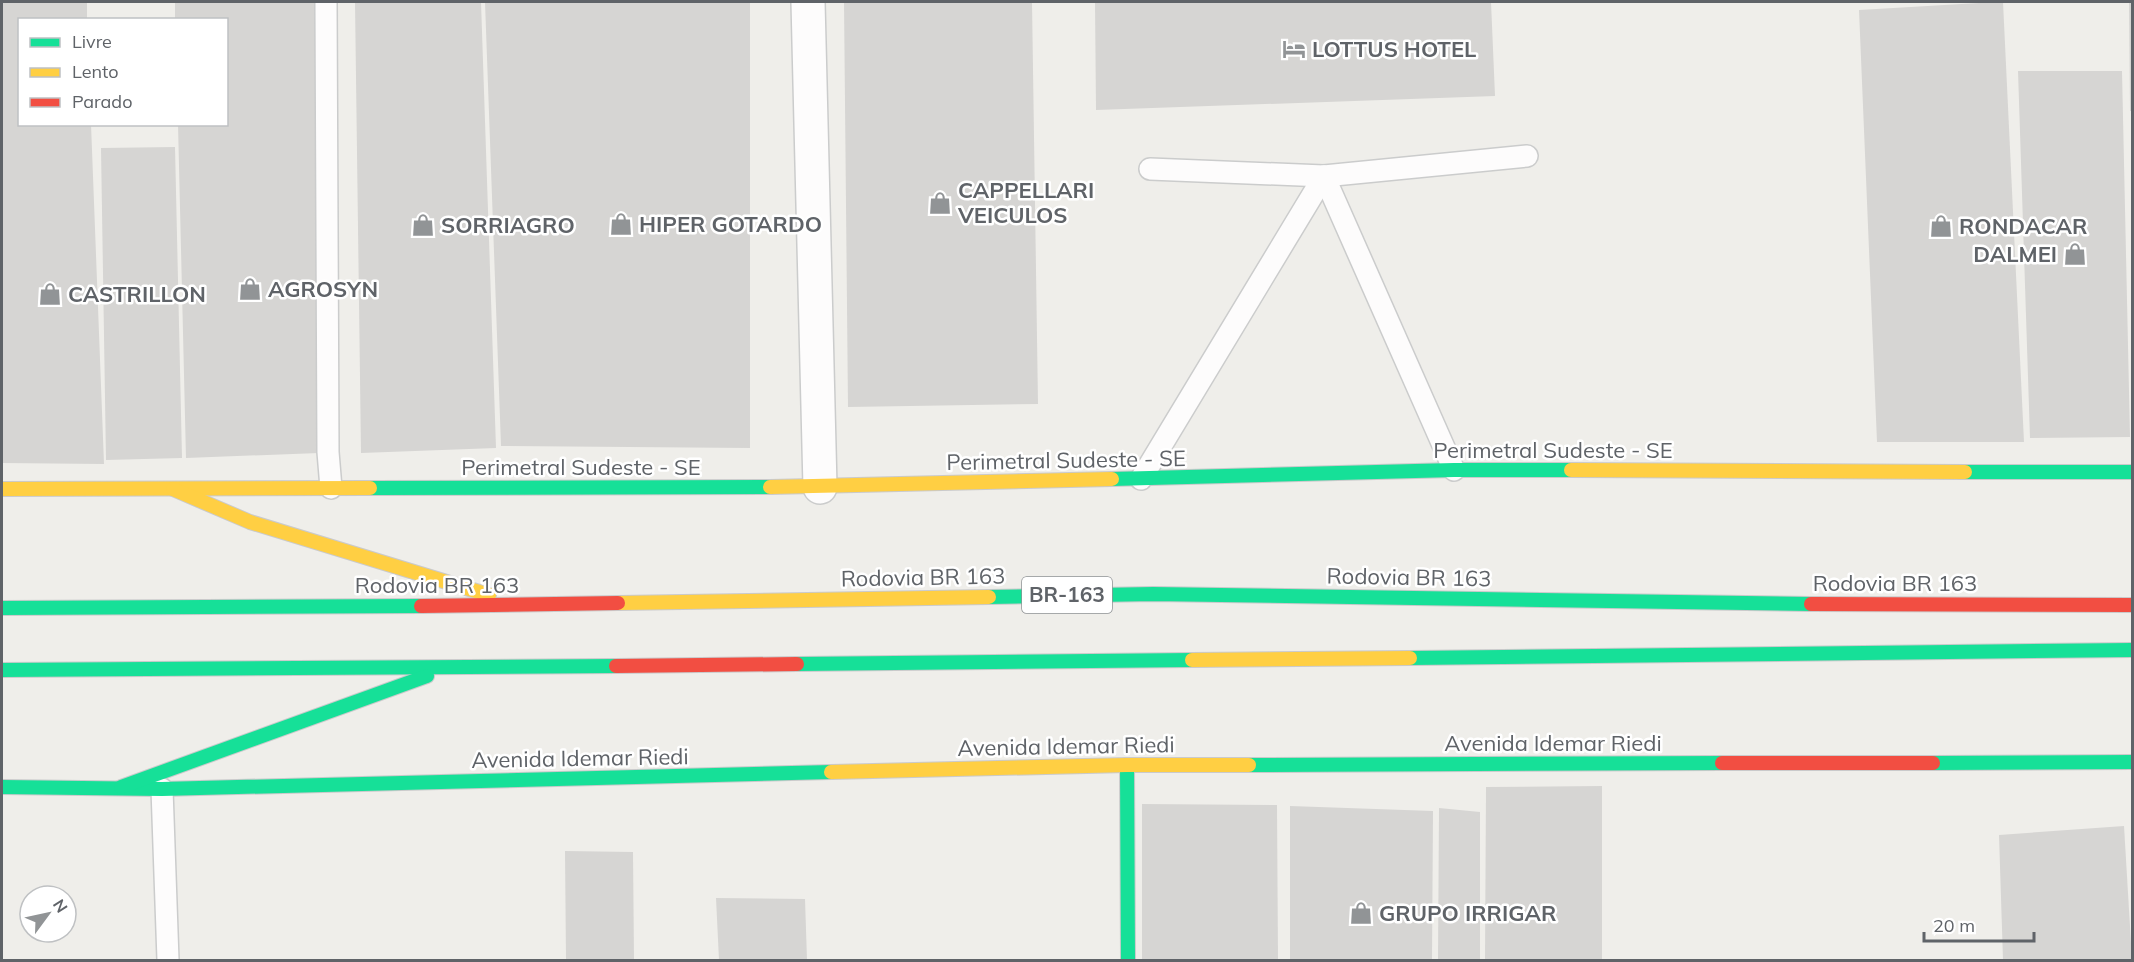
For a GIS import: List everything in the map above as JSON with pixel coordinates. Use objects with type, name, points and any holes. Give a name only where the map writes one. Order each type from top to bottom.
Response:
[{"type":"main road","name":"Perimetral Sudeste - SE","points":[[2,489],[820,487],[1454,470],[2133,472]]},
{"type":"main road","points":[[173,489],[250,522],[523,605]]},
{"type":"main road","name":"Rodovia BR 163","points":[[2,608],[523,605],[1153,594],[1689,603],[2133,605]]},
{"type":"main road","points":[[2,670],[449,668],[2133,651]]},
{"type":"main road","points":[[121,787],[449,668]]},
{"type":"main road","name":"Avenida Idemar Riedi","points":[[2,787],[162,789],[1127,765],[2133,762]]},
{"type":"main road","points":[[1127,765],[1128,960]]},
{"type":"street","points":[[808,2],[820,487]]},
{"type":"lane","points":[[326,2],[328,452],[331,489]]},
{"type":"lane","points":[[1150,169],[1324,176],[1527,156]]},
{"type":"lane","points":[[1324,176],[1454,470]]},
{"type":"lane","points":[[1141,479],[1324,176]]},
{"type":"lane","points":[[162,789],[168,960]]},
{"type":"building","name":"CASTRILLON","points":[[2,2],[87,2],[87,18],[18,18],[18,126],[91,126],[104,464],[2,463]]},
{"type":"building","name":"AGROSYN","points":[[175,2],[317,2],[319,453],[186,458],[178,126],[228,126],[228,18],[175,18]]},
{"type":"building","name":"SORRIAGRO","points":[[355,2],[481,2],[496,448],[361,453]]},
{"type":"building","name":"HIPER GOTARDO","points":[[485,2],[750,2],[750,448],[501,446]]},
{"type":"building","name":"CAPPELLARI VEICULOS","points":[[844,2],[1032,2],[1038,404],[848,407]]},
{"type":"building","name":"LOTTUS HOTEL","points":[[1095,2],[1491,2],[1495,96],[1096,110]]},
{"type":"building","name":"RONDACAR","points":[[2003,2],[2024,442],[1877,442],[1859,10]]},
{"type":"building","points":[[2129,2],[2132,2],[2132,111],[2130,111]]},
{"type":"building","name":"DALMEI","points":[[2018,71],[2122,71],[2130,437],[2030,438]]},
{"type":"building","points":[[175,147],[182,458],[106,460],[101,148]]},
{"type":"building","points":[[1602,786],[1602,960],[1485,960],[1486,787]]},
{"type":"building","points":[[1142,804],[1277,805],[1278,960],[1142,960]]},
{"type":"building","name":"GRUPO IRRIGAR","points":[[1290,806],[1433,811],[1432,960],[1290,960]]},
{"type":"building","points":[[1439,808],[1480,812],[1480,960],[1438,960]]},
{"type":"building","points":[[2124,826],[2132,960],[2003,960],[1999,835]]},
{"type":"building","points":[[565,851],[633,852],[634,960],[566,960]]},
{"type":"building","points":[[716,898],[805,899],[807,960],[719,960]]},
{"type":"traffic: fast","points":[[1112,479],[1454,470],[1571,470]]},
{"type":"traffic: fast","points":[[1965,472],[2132,472]]},
{"type":"traffic: fast","points":[[370,488],[770,487]]},
{"type":"traffic: fast","points":[[989,597],[1153,594],[1811,604]]},
{"type":"traffic: fast","points":[[2,608],[421,606]]},
{"type":"traffic: fast","points":[[1410,658],[2132,650]]},
{"type":"traffic: fast","points":[[797,664],[1192,660]]},
{"type":"traffic: fast","points":[[2,670],[616,666]]},
{"type":"traffic: fast","points":[[121,787],[427,676]]},
{"type":"traffic: fast","points":[[1933,763],[2132,762]]},
{"type":"traffic: fast","points":[[1249,765],[1722,763]]},
{"type":"traffic: fast","points":[[1127,765],[1128,960]]},
{"type":"traffic: fast","points":[[2,787],[162,789],[831,772]]},
{"type":"traffic: slow","points":[[1571,470],[1965,472]]},
{"type":"traffic: slow","points":[[770,487],[1112,479]]},
{"type":"traffic: slow","points":[[2,489],[370,488]]},
{"type":"traffic: slow","points":[[173,489],[250,522],[489,595]]},
{"type":"traffic: slow","points":[[618,603],[989,597]]},
{"type":"traffic: slow","points":[[1192,660],[1410,658]]},
{"type":"traffic: slow","points":[[831,772],[1127,765],[1249,765]]},
{"type":"traffic: jam","points":[[421,606],[618,603]]},
{"type":"traffic: jam","points":[[1811,604],[2132,605]]},
{"type":"traffic: jam","points":[[616,666],[797,664]]},
{"type":"traffic: jam","points":[[1722,763],[1933,763]]},
{"type":"place","name":"LOTTUS HOTEL","points":[[1294,49]]},
{"type":"place","name":"CAPPELLARI VEICULOS","points":[[940,203]]},
{"type":"place","name":"HIPER GOTARDO","points":[[621,224]]},
{"type":"place","name":"SORRIAGRO","points":[[423,225]]},
{"type":"place","name":"RONDACAR","points":[[1941,226]]},
{"type":"place","name":"DALMEI","points":[[2075,254]]},
{"type":"place","name":"AGROSYN","points":[[250,289]]},
{"type":"place","name":"CASTRILLON","points":[[50,294]]},
{"type":"place","name":"GRUPO IRRIGAR","points":[[1361,913]]}]
